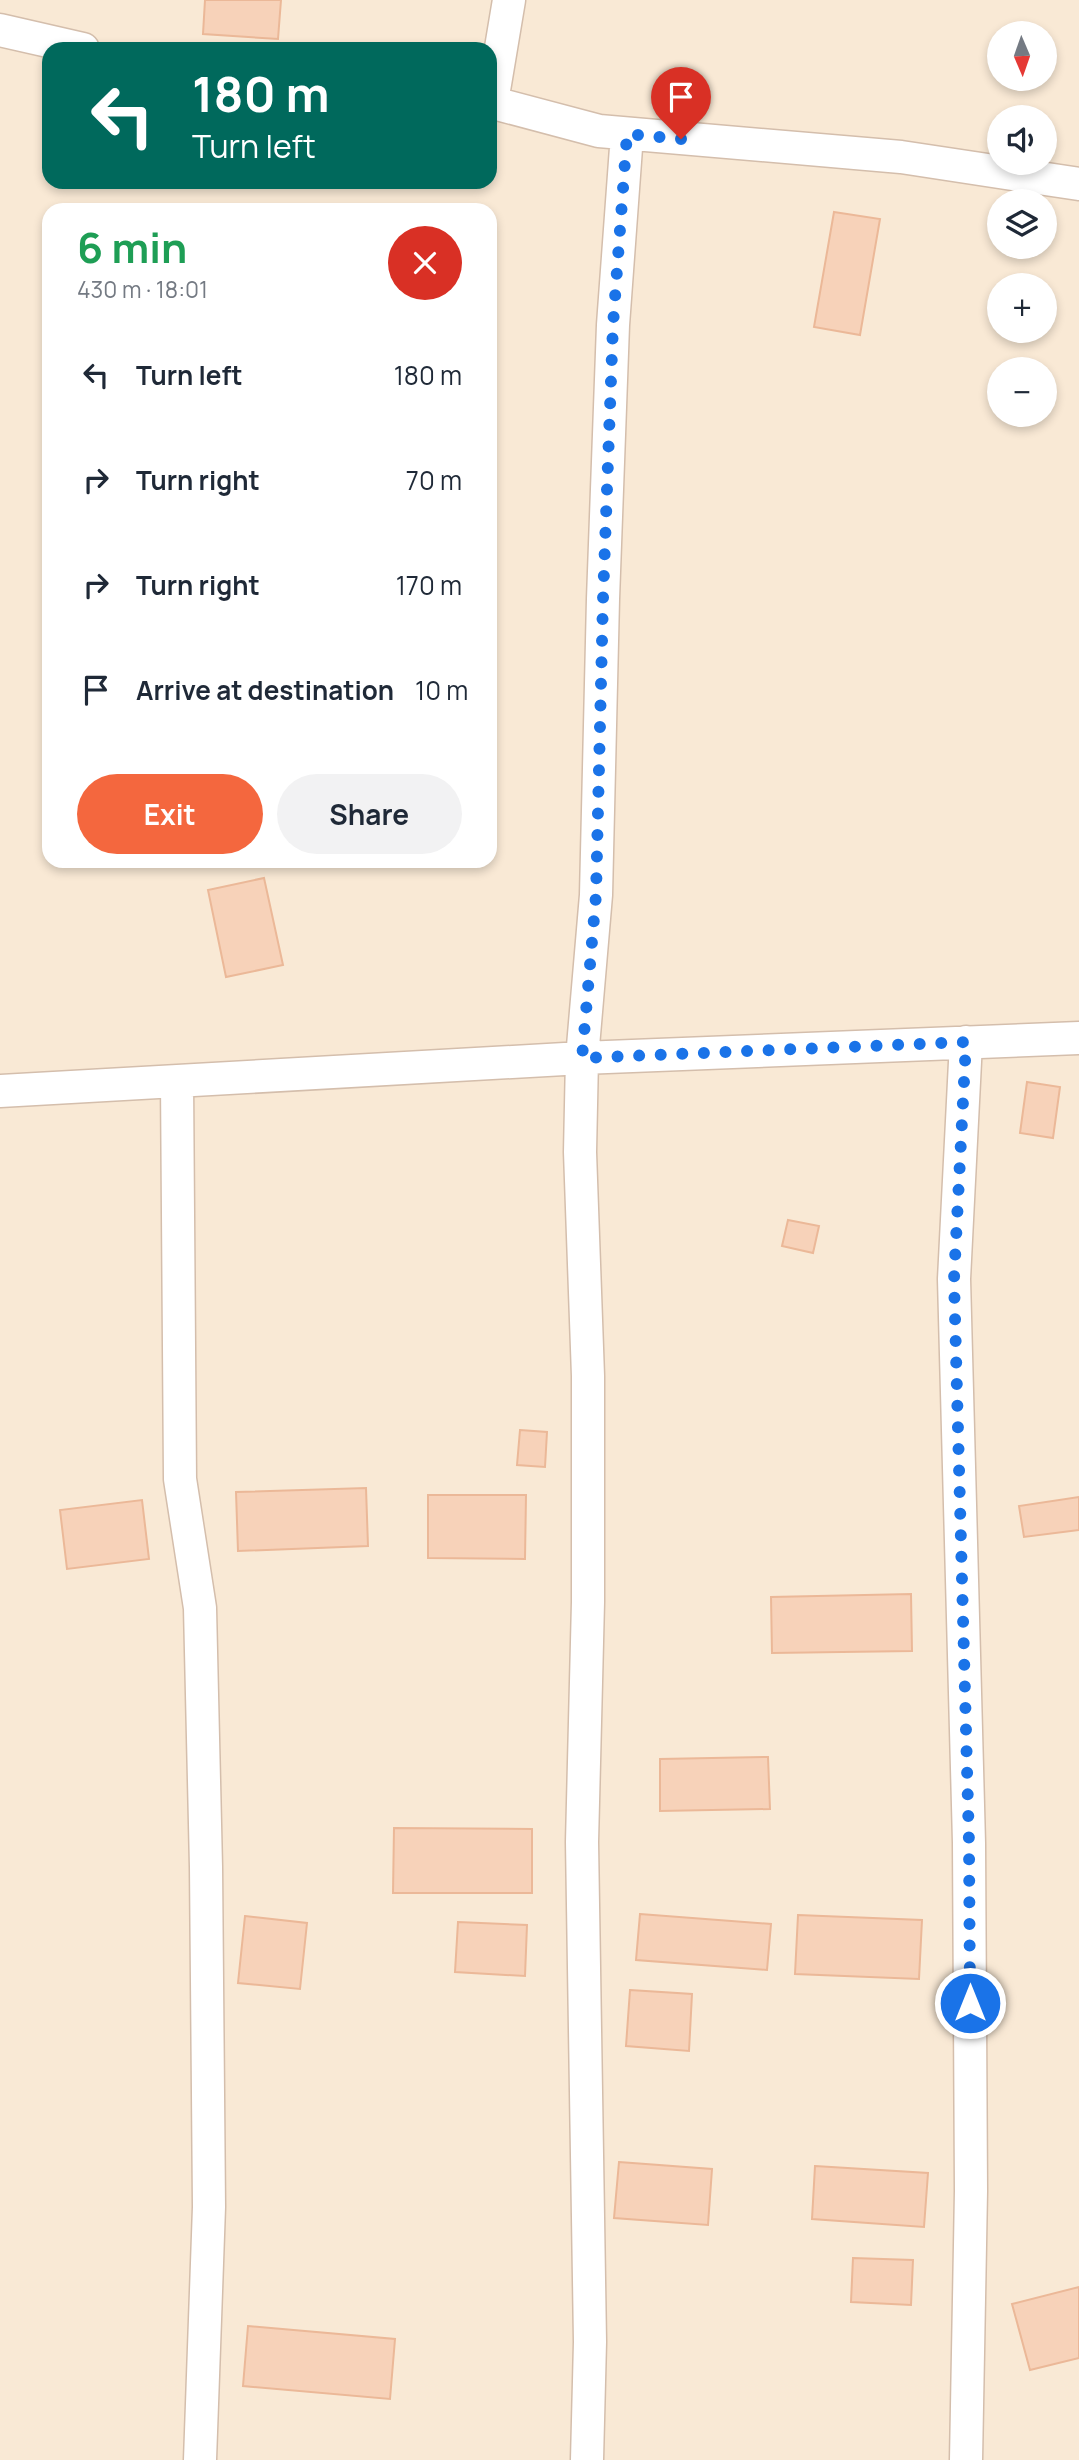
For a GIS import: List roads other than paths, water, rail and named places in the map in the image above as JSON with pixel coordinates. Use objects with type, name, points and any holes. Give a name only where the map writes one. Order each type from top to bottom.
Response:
[{"type":"street","points":[[497,68],[509,0]]},
{"type":"street","points":[[0,30],[52,42]]},
{"type":"street","points":[[497,104],[599,131],[901,157],[1079,184]]},
{"type":"street","points":[[587,2460],[590,2342],[582,1842],[587,1602],[587,1377],[580,1152],[582,1058],[596,895],[613,325],[627,134]]},
{"type":"street","points":[[0,1091],[582,1058],[1079,1038]]},
{"type":"street","points":[[966,1042],[954,1279],[969,1843],[971,2190],[966,2460]]},
{"type":"street","points":[[177,1082],[180,1479],[200,1608],[206,1867],[209,2207],[200,2460]]}]
